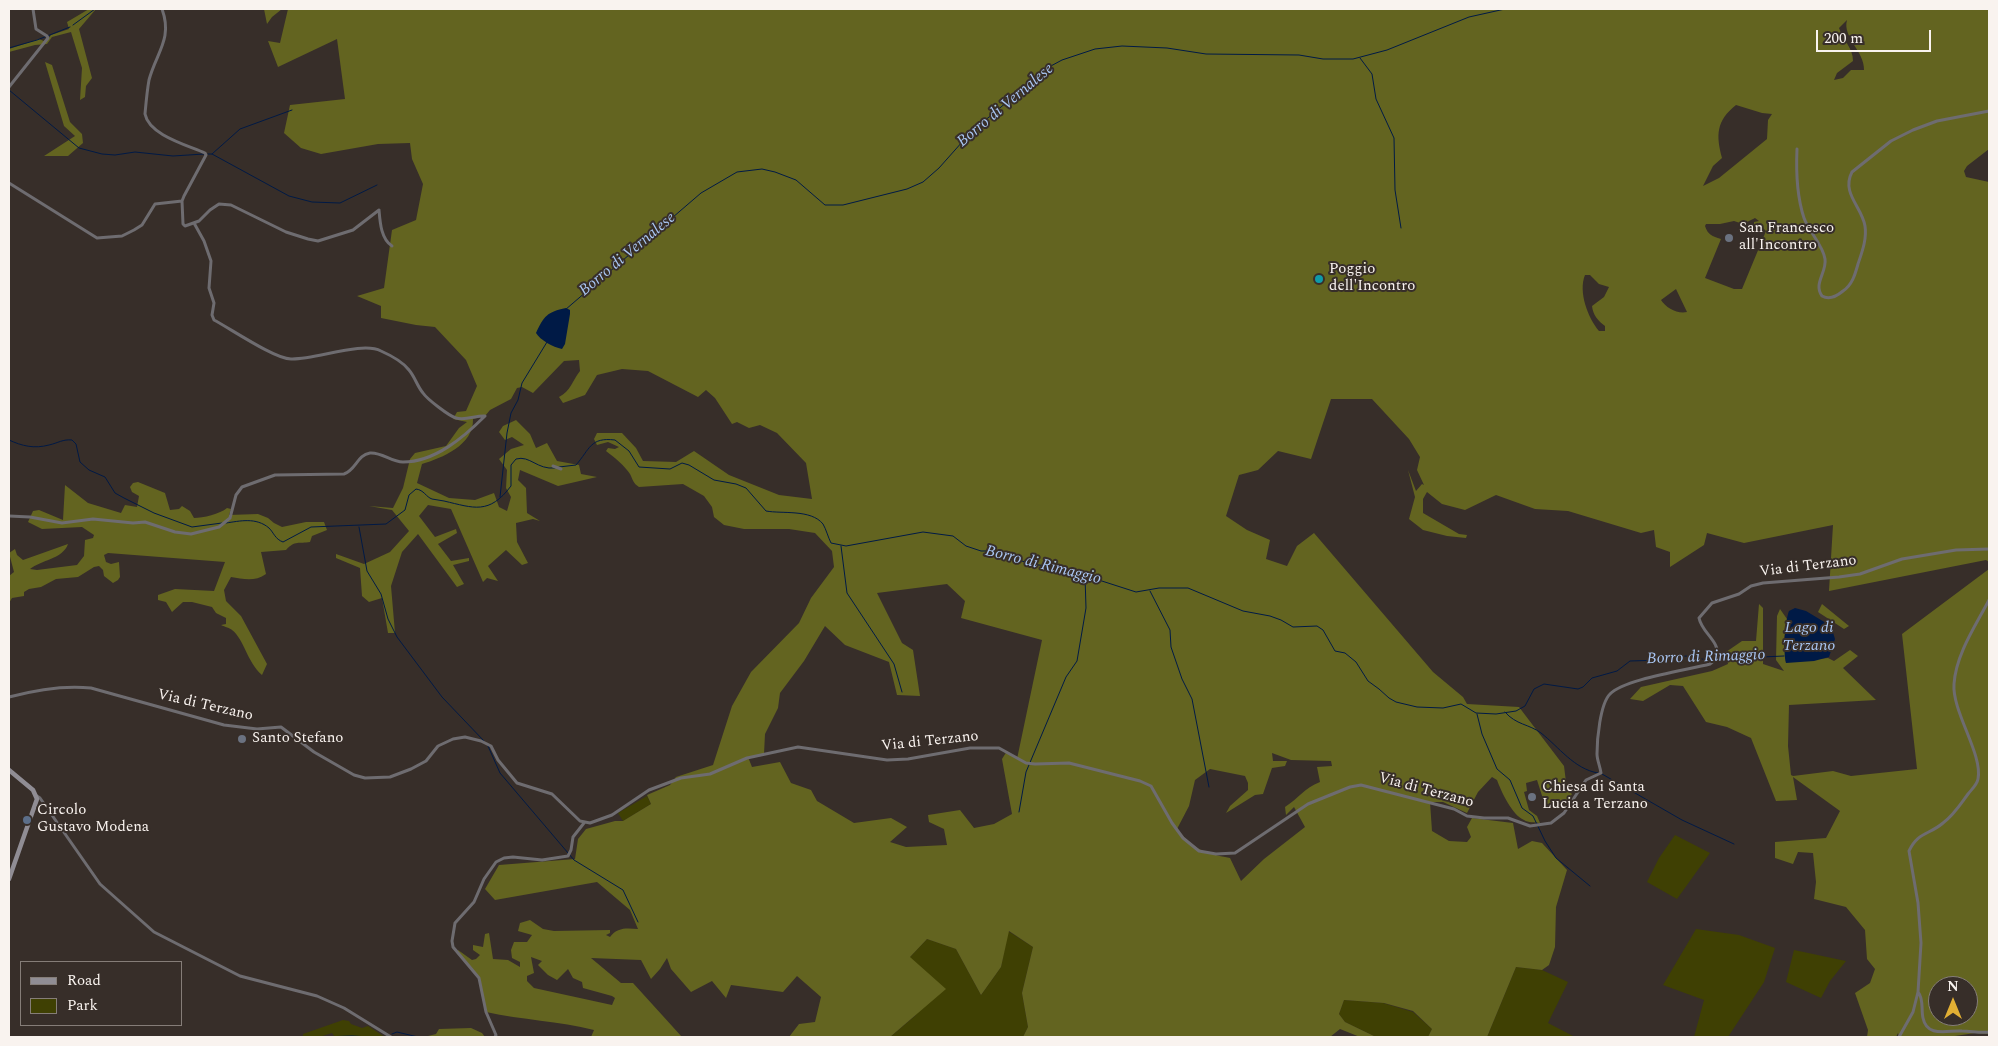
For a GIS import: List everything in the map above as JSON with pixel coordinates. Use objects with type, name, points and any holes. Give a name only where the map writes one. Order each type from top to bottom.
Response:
[{"type":"main road","points":[[9,770],[27,785],[36,799],[9,879]]},
{"type":"street","points":[[9,87],[48,38],[36,29],[33,9]]},
{"type":"street","points":[[162,9],[166,30],[161,53],[150,79],[145,114],[146,120],[149,125],[168,138],[206,155],[182,201],[183,224],[185,226],[194,224],[219,204],[231,205],[286,232],[308,240],[318,240],[353,230],[380,210],[382,230],[388,243],[392,246]]},
{"type":"street","points":[[1797,149],[1799,193],[1804,218],[1825,257],[1819,290],[1822,296],[1829,298],[1847,289],[1854,278],[1864,243],[1866,228],[1864,220],[1849,190],[1852,172],[1891,141],[1913,130],[1937,121],[1989,111]]},
{"type":"street","points":[[9,183],[97,238],[122,236],[142,225],[155,204],[182,201]]},
{"type":"street","points":[[9,516],[30,517],[62,523],[93,519],[133,523],[145,522],[182,534],[202,532],[219,527],[230,518],[236,496],[242,487],[276,475],[344,474],[352,470],[363,456],[370,453],[380,454],[404,462],[429,457],[444,450],[473,428],[485,416],[473,419],[455,418],[423,393],[404,364],[380,350],[356,349],[320,356],[289,359],[265,349],[214,320],[212,315],[214,303],[209,288],[211,261],[204,241],[194,224]]},
{"type":"street","points":[[553,466],[562,469]]},
{"type":"street","name":"Via di Terzano","points":[[9,697],[42,690],[91,688],[224,725],[257,729],[281,727],[314,752],[354,775],[365,778],[390,777],[405,772],[426,761],[438,746],[453,739],[464,738],[481,741],[491,746],[498,760],[517,783],[552,794],[580,821],[590,823],[612,815],[649,790],[681,778],[710,774],[747,758],[788,749],[798,748],[826,751],[887,760],[908,759],[980,747],[999,748],[1026,763],[1069,763],[1140,781],[1151,786],[1172,823],[1183,838],[1199,851],[1216,854],[1235,853],[1308,804],[1350,787],[1362,785],[1454,809],[1467,816],[1508,818],[1530,826],[1551,823],[1559,819],[1586,780],[1600,773],[1600,766],[1596,756],[1602,714],[1610,694],[1618,688],[1635,682],[1710,664],[1718,656],[1718,650],[1714,642],[1700,623],[1699,618],[1712,603],[1739,594],[1750,586],[1763,583],[1860,574],[1902,559],[1956,550],[1989,549]]},
{"type":"street","points":[[1898,1037],[1913,1012],[1918,992],[1920,936],[1909,851],[1918,837],[1941,825],[1955,813],[1978,779],[1974,754],[1955,698],[1954,684],[1964,651],[1989,600]]},
{"type":"street","points":[[36,799],[43,803],[100,884],[154,932],[240,976],[317,996],[344,1008],[391,1037]]},
{"type":"street","points":[[495,1037],[496,1035],[486,1012],[479,978],[453,947],[455,923],[477,896],[484,879],[496,862],[512,857],[542,860],[568,856],[573,837],[584,822]]},
{"type":"street","points":[[1918,992],[1921,999],[1923,1020],[1928,1028],[1938,1033],[1958,1030],[1989,1032]]},
{"type":"green space","points":[[647,796],[651,804],[623,821],[618,813]]},
{"type":"green space","points":[[1675,835],[1710,853],[1677,899],[1647,882],[1659,858]]},
{"type":"green space","points":[[1696,929],[1739,935],[1775,948],[1764,982],[1728,1037],[1694,1037],[1704,1000],[1663,985]]},
{"type":"green space","points":[[1008,931],[1033,947],[1022,993],[1028,1027],[1023,1037],[890,1037],[916,1015],[910,957],[927,939],[956,949],[981,995],[1001,967]]},
{"type":"green space","points":[[1794,950],[1846,961],[1830,981],[1821,998],[1786,982]]},
{"type":"green space","points":[[1516,967],[1542,970],[1568,982],[1548,1023],[1575,1037],[1487,1037]]},
{"type":"green space","points":[[1344,1000],[1383,1003],[1413,1012],[1432,1029],[1428,1037],[1376,1037],[1345,1022],[1339,1014]]},
{"type":"green space","points":[[343,1020],[362,1028],[368,1026],[385,1037],[335,1037],[332,1033],[319,1037],[303,1037],[303,1034]]},
{"type":"shaded area","points":[[89,9],[96,9],[79,29],[92,78],[86,86],[85,97],[80,100],[82,68],[71,32],[52,37],[47,44],[9,52],[9,49],[39,39],[46,42],[51,35],[69,29],[67,22]]},
{"type":"shaded area","points":[[264,9],[282,9],[267,24]]},
{"type":"shaded area","points":[[288,9],[1989,9],[1989,149],[1967,166],[1964,171],[1966,177],[1989,182],[1989,562],[1986,560],[1829,591],[1833,525],[1744,543],[1707,533],[1704,545],[1670,567],[1670,552],[1656,547],[1654,530],[1641,533],[1568,511],[1535,509],[1496,495],[1465,510],[1442,504],[1427,492],[1423,499],[1423,513],[1459,534],[1467,535],[1466,538],[1447,536],[1423,530],[1409,519],[1415,497],[1408,470],[1416,491],[1422,484],[1424,485],[1417,470],[1420,457],[1409,439],[1372,399],[1331,399],[1311,459],[1278,451],[1258,470],[1239,475],[1226,516],[1247,530],[1270,540],[1266,559],[1287,566],[1297,546],[1314,533],[1433,672],[1463,697],[1467,704],[1519,707],[1564,766],[1567,790],[1572,794],[1563,808],[1557,809],[1544,802],[1537,780],[1526,783],[1527,791],[1524,792],[1529,810],[1537,816],[1540,823],[1527,822],[1515,813],[1497,780],[1492,777],[1478,792],[1467,813],[1443,802],[1430,802],[1432,831],[1449,841],[1467,842],[1471,837],[1467,827],[1472,818],[1513,823],[1518,849],[1532,841],[1542,843],[1567,870],[1556,907],[1555,947],[1549,965],[1542,970],[1516,967],[1487,1037],[1428,1037],[1432,1029],[1413,1011],[1384,1003],[1344,1000],[1339,1014],[1345,1022],[1376,1037],[1360,1037],[1340,1029],[1330,1037],[1023,1037],[1028,1027],[1022,993],[1033,947],[1009,931],[1001,967],[981,995],[956,949],[927,939],[910,957],[946,989],[890,1037],[789,1037],[799,1024],[815,1022],[821,997],[797,976],[783,992],[731,985],[726,998],[712,981],[691,992],[671,969],[667,958],[651,979],[641,960],[591,958],[621,983],[633,983],[682,1037],[591,1037],[594,1030],[486,1012],[479,978],[458,954],[458,950],[472,960],[476,959],[480,955],[473,950],[473,945],[483,947],[485,934],[489,933],[493,959],[508,960],[520,967],[520,962],[512,958],[511,950],[514,942],[527,942],[532,935],[518,931],[520,923],[530,920],[543,929],[554,931],[610,930],[610,933],[606,935],[610,937],[616,931],[626,928],[638,929],[630,910],[597,882],[495,900],[485,889],[499,865],[575,859],[578,839],[586,829],[615,821],[623,821],[651,804],[647,795],[670,785],[676,777],[713,765],[732,706],[751,672],[799,623],[811,598],[834,567],[832,551],[815,533],[789,529],[744,529],[724,525],[714,517],[712,507],[704,496],[683,484],[639,487],[634,483],[625,468],[606,451],[608,448],[615,449],[619,447],[608,442],[597,445],[594,439],[597,433],[622,433],[636,448],[643,461],[676,462],[694,451],[729,475],[779,495],[812,499],[806,463],[777,433],[760,425],[749,428],[737,422],[732,424],[715,398],[706,390],[698,397],[648,371],[622,369],[597,375],[585,395],[563,403],[559,397],[569,389],[580,371],[579,360],[564,361],[533,393],[522,387],[517,388],[511,399],[490,410],[485,416],[473,419],[472,428],[463,443],[447,454],[422,464],[417,483],[449,498],[475,500],[494,493],[499,507],[507,511],[511,497],[506,488],[507,470],[499,459],[511,449],[524,445],[512,437],[505,440],[499,432],[503,426],[516,420],[530,434],[536,448],[547,443],[557,461],[579,465],[581,474],[597,477],[558,486],[520,470],[518,480],[526,488],[527,513],[540,521],[533,519],[516,523],[517,542],[528,563],[522,565],[506,550],[488,566],[498,581],[487,578],[483,582],[451,509],[428,505],[419,516],[435,537],[456,529],[457,533],[438,544],[451,561],[469,558],[469,561],[453,565],[464,584],[457,587],[418,534],[402,552],[391,586],[395,633],[388,633],[382,598],[369,602],[362,596],[360,568],[336,558],[336,554],[364,564],[390,552],[409,531],[392,510],[369,506],[393,508],[403,488],[410,459],[415,453],[446,446],[459,428],[467,422],[453,419],[457,412],[466,411],[477,386],[466,360],[435,327],[381,318],[381,306],[357,296],[384,288],[392,230],[416,220],[423,184],[412,159],[410,143],[378,144],[321,154],[301,148],[284,133],[290,105],[345,99],[337,39],[278,67],[268,41],[280,43]],"holes":[[[1847,20],[1846,26],[1850,39],[1861,57],[1864,70],[1851,70],[1843,78],[1834,80],[1837,73],[1853,61],[1853,56],[1839,28]],[[1736,105],[1772,114],[1768,120],[1767,139],[1719,178],[1703,186],[1713,166],[1722,158],[1719,129],[1725,117]],[[1755,218],[1759,221],[1754,222],[1754,224],[1766,231],[1742,289],[1734,289],[1705,278],[1721,239],[1709,233],[1706,229],[1706,224],[1734,221],[1743,224]],[[1585,275],[1590,275],[1599,284],[1609,287],[1604,297],[1592,306],[1596,318],[1605,326],[1605,331],[1599,331],[1591,319],[1583,297]],[[1676,289],[1687,312],[1676,311],[1661,300]],[[947,584],[965,601],[961,618],[1042,640],[1017,759],[1007,751],[1002,759],[1012,814],[994,824],[974,828],[960,810],[928,815],[929,822],[944,829],[947,845],[906,847],[890,842],[907,827],[891,818],[854,823],[817,801],[811,790],[791,783],[780,762],[752,767],[748,757],[764,754],[765,734],[778,708],[780,693],[804,661],[825,626],[845,645],[889,662],[897,695],[920,696],[913,650],[902,643],[877,593]],[[1272,753],[1291,760],[1331,761],[1332,766],[1317,767],[1320,782],[1310,787],[1285,807],[1286,815],[1294,807],[1305,827],[1264,859],[1241,881],[1230,858],[1200,850],[1189,842],[1177,829],[1189,806],[1195,780],[1210,769],[1245,776],[1248,783],[1248,790],[1230,806],[1226,813],[1255,795],[1263,794],[1272,768],[1285,766],[1287,761],[1273,761]],[[531,957],[542,961],[538,965],[548,975],[557,980],[568,969],[573,978],[582,982],[583,988],[615,998],[612,1005],[534,988],[527,981],[527,976],[534,973]]]},
{"type":"shaded area","points":[[45,62],[52,65],[70,122],[82,134],[83,143],[68,156],[44,156],[75,136],[64,126]]},
{"type":"shaded area","points":[[138,482],[165,493],[170,510],[179,509],[182,506],[190,511],[194,518],[211,515],[227,508],[231,509],[229,515],[258,514],[282,527],[306,522],[324,522],[327,530],[312,536],[310,542],[295,544],[286,550],[261,552],[266,574],[262,577],[244,579],[231,577],[224,590],[226,601],[241,616],[267,664],[262,675],[253,664],[236,634],[231,629],[221,625],[226,624],[226,618],[216,613],[212,607],[192,602],[183,602],[172,612],[166,602],[158,600],[158,595],[175,589],[214,591],[225,562],[108,553],[104,555],[106,562],[111,564],[119,562],[120,577],[113,583],[104,576],[103,570],[99,566],[78,577],[56,579],[41,587],[29,589],[24,592],[24,596],[12,598],[9,603],[9,576],[14,572],[9,553],[15,549],[17,555],[23,560],[68,544],[57,556],[30,569],[37,570],[77,565],[84,556],[85,540],[93,538],[94,535],[82,527],[42,529],[28,522],[33,511],[39,510],[63,520],[65,485],[88,503],[121,513],[125,505],[137,507],[139,496],[132,492],[130,487],[133,483]]},
{"type":"shaded area","points":[[1989,569],[1989,1034],[1975,1033],[1948,1037],[1899,1037],[1898,1033],[1896,1037],[1867,1037],[1868,1030],[1855,993],[1870,983],[1875,969],[1867,959],[1865,930],[1846,907],[1814,899],[1816,882],[1813,853],[1798,852],[1793,864],[1775,858],[1775,842],[1826,838],[1840,811],[1793,777],[1797,800],[1776,801],[1751,738],[1727,727],[1706,722],[1683,686],[1670,685],[1643,701],[1630,699],[1641,687],[1712,671],[1728,664],[1726,652],[1742,641],[1756,641],[1759,604],[1763,608],[1763,664],[1784,671],[1776,660],[1777,616],[1780,609],[1787,619],[1784,639],[1786,662],[1828,658],[1834,661],[1850,650],[1858,656],[1843,668],[1876,700],[1789,705],[1788,746],[1791,775],[1833,771],[1851,776],[1917,769],[1902,634]]},
{"type":"shaded area","points":[[1822,604],[1849,626],[1844,629],[1818,612]]},
{"type":"shaded area","points":[[471,1028],[482,1033],[485,1037],[428,1037],[436,1034],[439,1029]]},
{"type":"water","points":[[566,308],[570,310],[570,314],[565,344],[562,349],[547,343],[536,333],[541,322],[550,313]]},
{"type":"water","name":"Lago di Terzano","points":[[1795,608],[1806,611],[1831,626],[1835,639],[1829,657],[1814,661],[1786,663],[1786,622],[1789,611]]},
{"type":"waterway","points":[[73,25],[95,9]]},
{"type":"waterway","name":"Borro di Vernalese","points":[[565,310],[701,193],[737,172],[762,169],[775,172],[796,180],[825,205],[843,205],[907,189],[923,182],[939,168],[971,132],[1049,67],[1062,60],[1095,49],[1122,46],[1167,48],[1206,54],[1299,55],[1323,59],[1353,59],[1387,50],[1469,17],[1505,9]]},
{"type":"waterway","points":[[9,48],[37,40],[70,27]]},
{"type":"waterway","points":[[1360,58],[1372,74],[1376,99],[1394,138],[1395,190],[1401,228]]},
{"type":"waterway","points":[[9,90],[79,148],[115,155],[135,152],[173,156],[204,154]]},
{"type":"waterway","points":[[212,154],[240,129],[292,110]]},
{"type":"waterway","points":[[208,154],[212,154],[289,196],[312,202],[340,203],[377,185]]},
{"type":"waterway","name":"Borro di Vernalese","points":[[500,497],[511,413],[518,400],[522,383],[547,342]]},
{"type":"waterway","name":"Borro di Rimaggio","points":[[9,440],[33,447],[72,440],[76,444],[80,462],[89,470],[105,477],[115,493],[124,498],[154,513],[192,527],[222,523]]},
{"type":"waterway","name":"Borro di Rimaggio","points":[[559,467],[576,465],[595,442],[615,440],[629,451],[639,467],[670,469],[682,463],[689,465],[714,480],[746,488],[766,511],[804,514],[818,519],[823,524],[831,543],[846,546],[923,532],[953,536],[966,546],[981,551],[992,551],[1031,564],[1077,573],[1136,592],[1159,588],[1188,588],[1243,611],[1270,616],[1293,627],[1317,626],[1323,630],[1335,651],[1345,653],[1356,662],[1368,681],[1396,702],[1417,707],[1443,708],[1461,704],[1476,713],[1496,714],[1516,711],[1525,706],[1534,689],[1544,684],[1578,689],[1583,687],[1592,678],[1617,671],[1630,661],[1664,660],[1686,656],[1714,660]]},
{"type":"waterway","name":"Borro di Rimaggio","points":[[226,523],[237,521],[259,522],[269,528],[276,538],[283,542],[311,527],[386,524],[405,510],[409,495],[416,489],[432,499],[473,507],[488,505],[495,502],[511,486],[511,465],[516,459],[521,458],[543,467],[555,468]]},
{"type":"waterway","points":[[359,527],[367,571],[381,594],[388,619],[397,637],[442,697],[484,741]]},
{"type":"waterway","points":[[841,546],[847,593],[894,664],[902,692]]},
{"type":"waterway","points":[[1019,812],[1026,772],[1066,677],[1077,661],[1086,608],[1085,576]]},
{"type":"waterway","points":[[1150,591],[1170,630],[1171,647],[1182,679],[1192,699],[1209,787]]},
{"type":"waterway","name":"Borro di Rimaggio","points":[[1718,659],[1784,656]]},
{"type":"waterway","points":[[1505,712],[1514,720],[1541,733],[1574,762],[1589,771],[1598,773]]},
{"type":"waterway","points":[[1477,714],[1482,734],[1497,769],[1510,780],[1522,808],[1533,816],[1556,858],[1590,886]]},
{"type":"waterway","points":[[488,746],[500,773],[574,860],[623,890],[638,922]]},
{"type":"waterway","points":[[1602,774],[1682,820],[1734,844]]},
{"type":"waterway","points":[[392,1034],[397,1032],[418,1037]]},
{"type":"waterway","points":[[322,1037],[370,1037]]},
{"type":"waterway","points":[[376,1037],[387,1037]]},
{"type":"place","name":"San Francesco all'Incontro","points":[[1729,238]]},
{"type":"place","name":"Poggio dell'Incontro","points":[[1319,279]]},
{"type":"place","name":"Santo Stefano","points":[[242,739]]},
{"type":"place","name":"Chiesa di Santa Lucia a Terzano","points":[[1532,797]]},
{"type":"place","name":"Circolo Gustavo Modena","points":[[27,820]]}]
